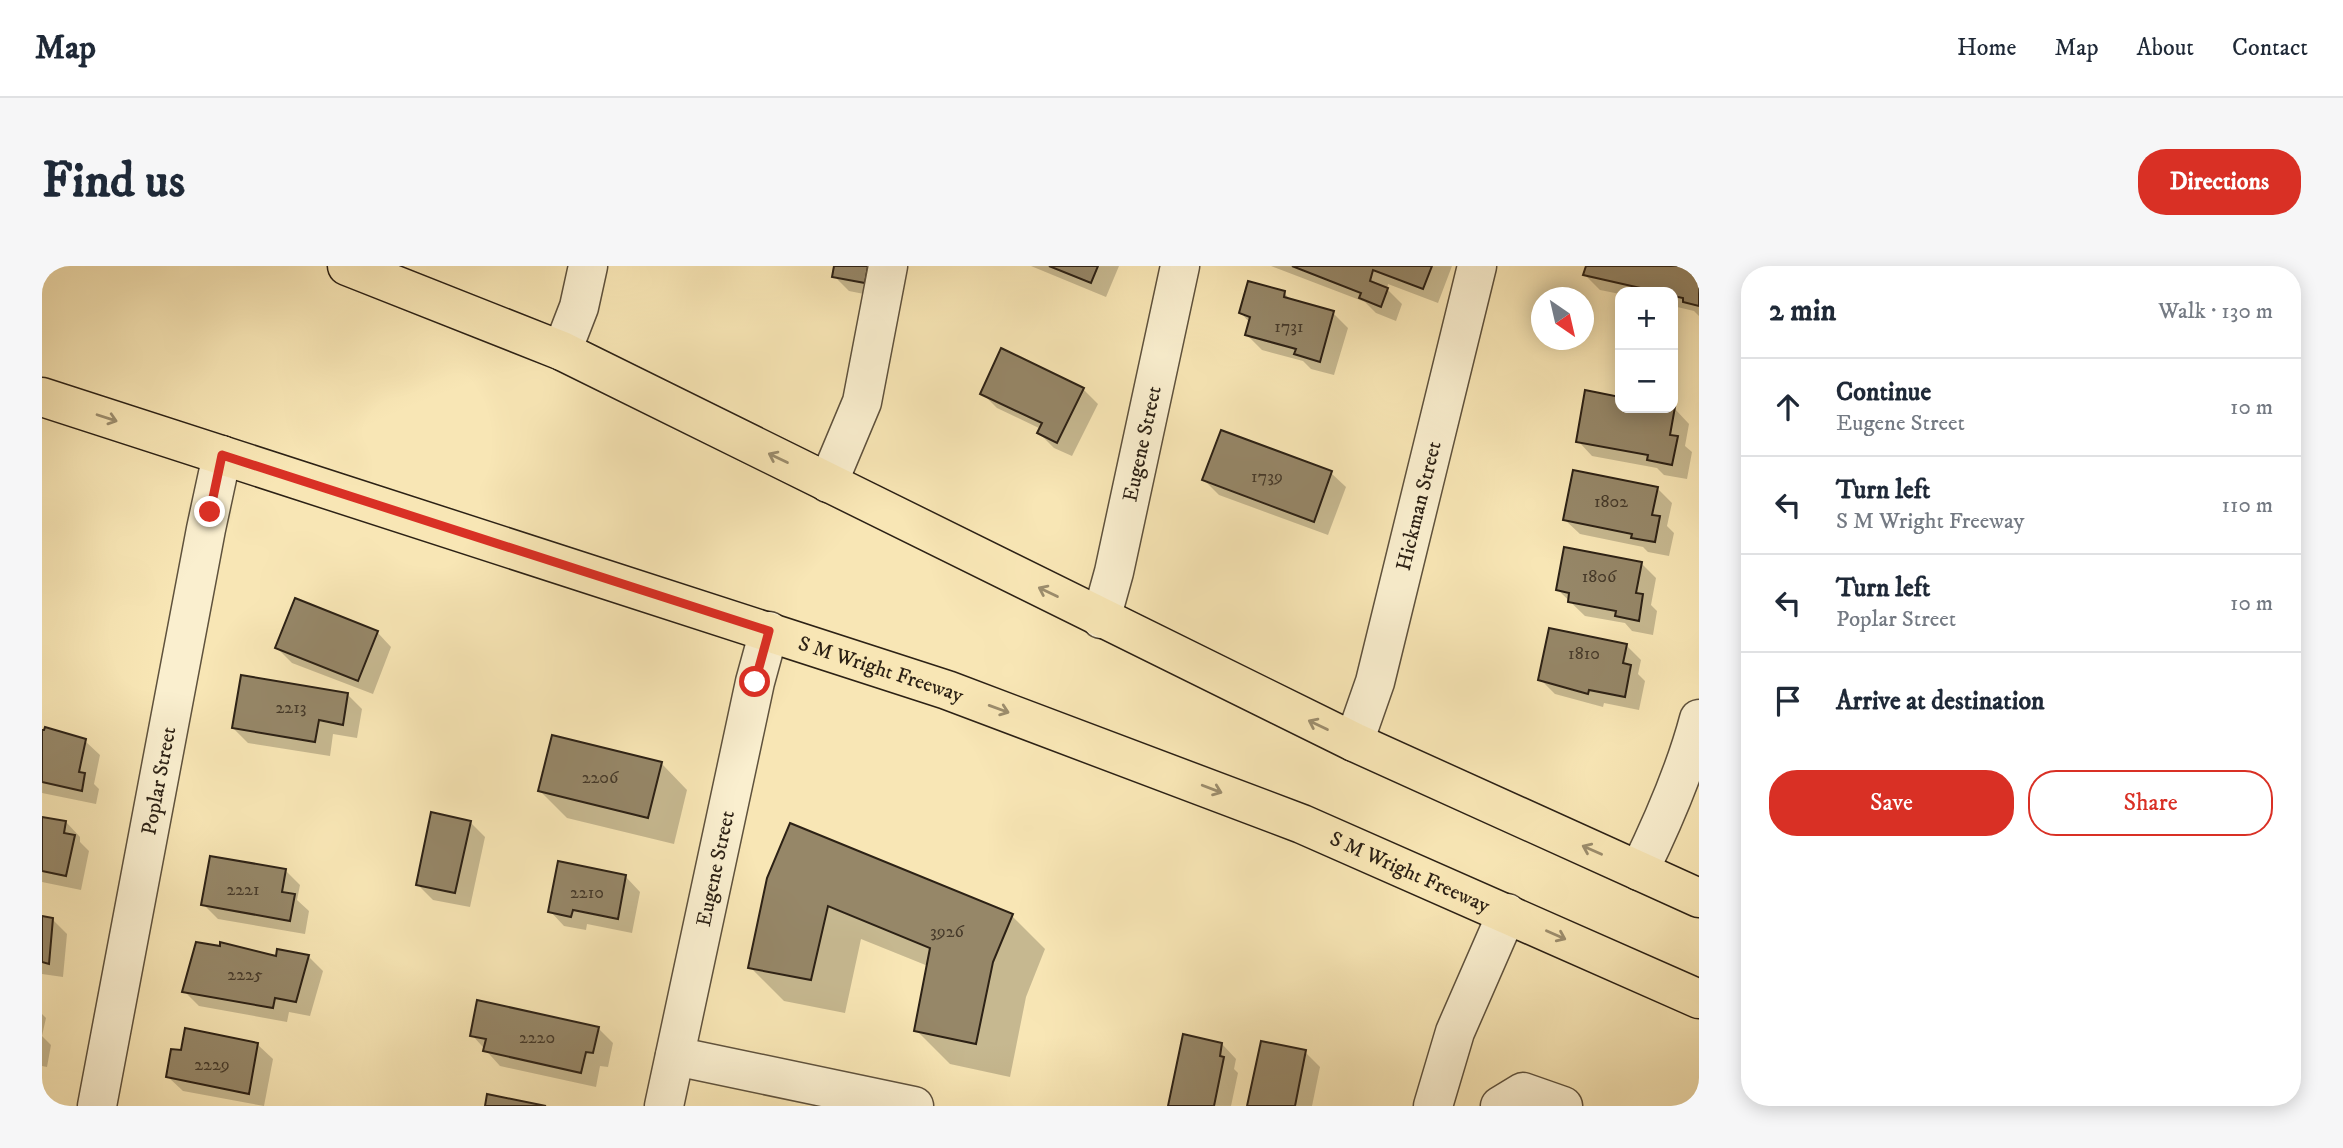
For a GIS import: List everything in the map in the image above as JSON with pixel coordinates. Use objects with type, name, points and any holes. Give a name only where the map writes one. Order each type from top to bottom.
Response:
[{"type":"main road","points":[[347,266],[562,351],[1354,742],[1699,898]]},
{"type":"main road","name":"S M Wright Freeway","points":[[42,397],[947,690],[1302,824],[1699,999]]},
{"type":"street","points":[[562,351],[579,307],[589,266]]},
{"type":"street","points":[[828,483],[862,402],[888,266]]},
{"type":"street","name":"Eugene Street","points":[[1101,618],[1114,572],[1180,266]]},
{"type":"street","name":"Hickman Street","points":[[1354,742],[1375,682],[1477,266]]},
{"type":"street","name":"Poplar Street","points":[[97,1106],[203,542],[222,455]]},
{"type":"street","name":"Eugene Street","points":[[664,1106],[755,682],[769,631]]},
{"type":"street","points":[[1639,871],[1665,817],[1692,746],[1699,719]]},
{"type":"street","points":[[1433,1106],[1455,1032],[1507,913]]},
{"type":"street","points":[[675,1056],[914,1106]]},
{"type":"street","points":[[1500,1106],[1523,1092],[1563,1106]]},
{"type":"building","points":[[834,266],[868,266],[865,283],[832,277]]},
{"type":"building","points":[[1049,266],[1098,266],[1091,283]]},
{"type":"building","points":[[1292,266],[1432,266],[1423,289],[1373,270],[1370,281],[1388,288],[1381,307],[1359,298],[1361,293]]},
{"type":"building","points":[[1586,266],[1699,266],[1699,306],[1683,302],[1683,298],[1678,297],[1678,287],[1636,287],[1583,275]]},
{"type":"building","points":[[1248,281],[1285,291],[1284,297],[1334,311],[1320,362],[1294,354],[1296,349],[1245,335],[1250,317],[1239,313]]},
{"type":"building","points":[[1001,348],[1084,388],[1057,443],[1037,433],[1042,423],[980,394]]},
{"type":"building","points":[[1585,390],[1615,396],[1615,413],[1674,413],[1670,435],[1678,436],[1672,465],[1647,460],[1648,455],[1576,442]]},
{"type":"building","points":[[1221,430],[1332,471],[1314,522],[1202,480]]},
{"type":"building","points":[[1573,470],[1658,487],[1652,515],[1660,516],[1655,542],[1631,538],[1632,534],[1563,520]]},
{"type":"building","points":[[1564,547],[1642,562],[1636,593],[1643,594],[1639,621],[1615,616],[1616,611],[1568,602],[1569,593],[1556,590]]},
{"type":"building","points":[[295,598],[378,631],[358,681],[275,648]]},
{"type":"building","points":[[1549,628],[1627,644],[1623,663],[1631,665],[1625,697],[1589,690],[1588,694],[1538,680]]},
{"type":"building","points":[[241,675],[348,693],[343,725],[319,720],[315,742],[232,728]]},
{"type":"building","points":[[45,727],[86,739],[79,772],[85,773],[82,791],[42,782],[42,730]]},
{"type":"building","points":[[552,735],[662,762],[648,818],[538,791]]},
{"type":"building","points":[[431,812],[471,821],[455,893],[416,885]]},
{"type":"building","points":[[42,817],[66,821],[64,833],[75,835],[66,876],[42,871]]},
{"type":"building","points":[[790,823],[1013,914],[993,962],[976,1044],[914,1031],[930,948],[828,906],[811,980],[748,968],[767,878]]},
{"type":"building","points":[[210,856],[286,869],[282,892],[295,894],[290,921],[201,905]]},
{"type":"building","points":[[558,861],[626,875],[618,919],[573,910],[571,917],[548,912]]},
{"type":"building","points":[[42,916],[53,918],[49,964],[42,962]]},
{"type":"building","points":[[196,942],[220,946],[220,942],[276,956],[277,949],[309,955],[296,1002],[275,998],[273,1008],[182,992]]},
{"type":"building","points":[[477,1000],[599,1027],[593,1053],[586,1052],[581,1073],[483,1051],[486,1039],[470,1036]]},
{"type":"building","points":[[185,1028],[258,1043],[249,1094],[166,1077],[171,1049],[181,1050]]},
{"type":"building","points":[[1183,1034],[1222,1043],[1220,1056],[1224,1057],[1214,1106],[1168,1106]]},
{"type":"building","points":[[1261,1041],[1306,1050],[1295,1106],[1247,1106]]},
{"type":"building","points":[[487,1094],[546,1106],[485,1106]]},
{"type":"route","points":[[210,512],[222,455],[769,631],[755,682]]}]
